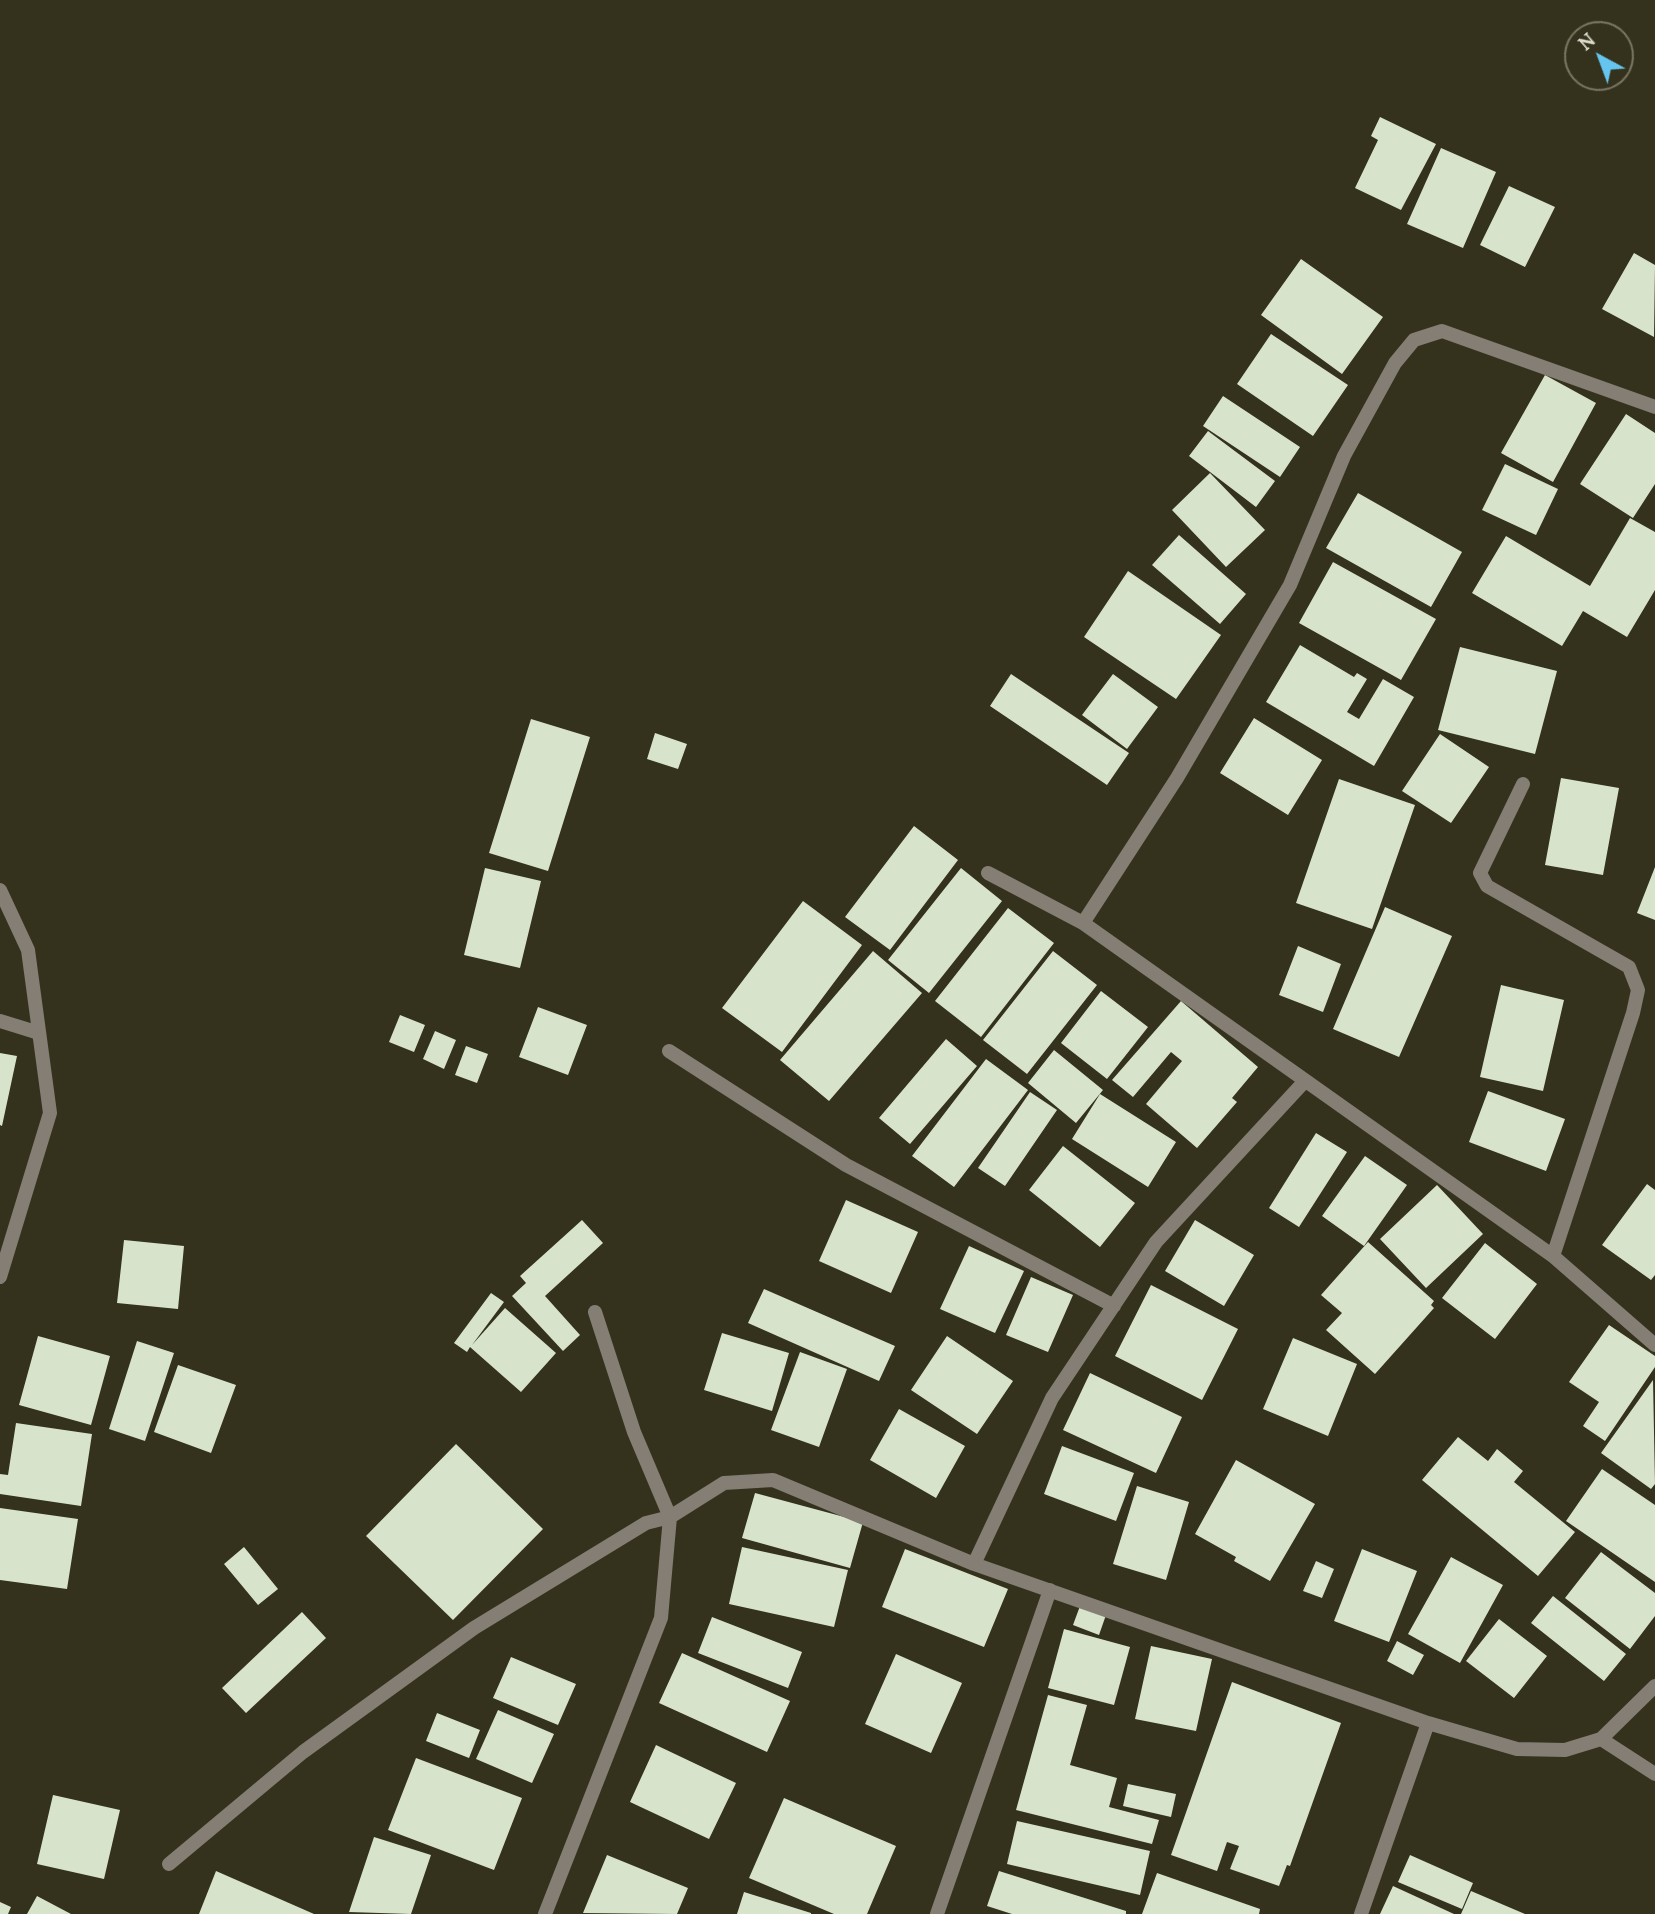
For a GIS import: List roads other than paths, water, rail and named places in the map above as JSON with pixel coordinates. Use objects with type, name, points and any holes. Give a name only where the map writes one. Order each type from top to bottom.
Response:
[{"type":"street","points":[[1083,923],[1177,778],[1290,585],[1344,456],[1395,363],[1414,340],[1442,331],[1655,407]]},
{"type":"street","points":[[1523,784],[1480,873],[1487,887],[1629,967],[1638,990],[1633,1013],[1553,1256]]},
{"type":"street","points":[[988,873],[1083,923],[1553,1256],[1655,1345]]},
{"type":"street","points":[[0,890],[28,950],[50,1114],[0,1277]]},
{"type":"street","points":[[0,1021],[38,1033]]},
{"type":"street","points":[[669,1051],[846,1165],[1114,1306]]},
{"type":"street","points":[[974,1564],[1052,1398],[1156,1242],[1304,1082]]},
{"type":"street","points":[[545,1914],[661,1618],[670,1517],[634,1432],[595,1312]]},
{"type":"street","points":[[169,1864],[303,1752],[474,1628],[646,1522],[670,1517],[724,1483],[773,1480],[974,1564],[1428,1723],[1517,1749],[1565,1750],[1601,1739],[1655,1686]]},
{"type":"street","points":[[937,1914],[1049,1590]]},
{"type":"street","points":[[1361,1914],[1428,1723]]},
{"type":"street","points":[[1601,1739],[1655,1774]]}]
